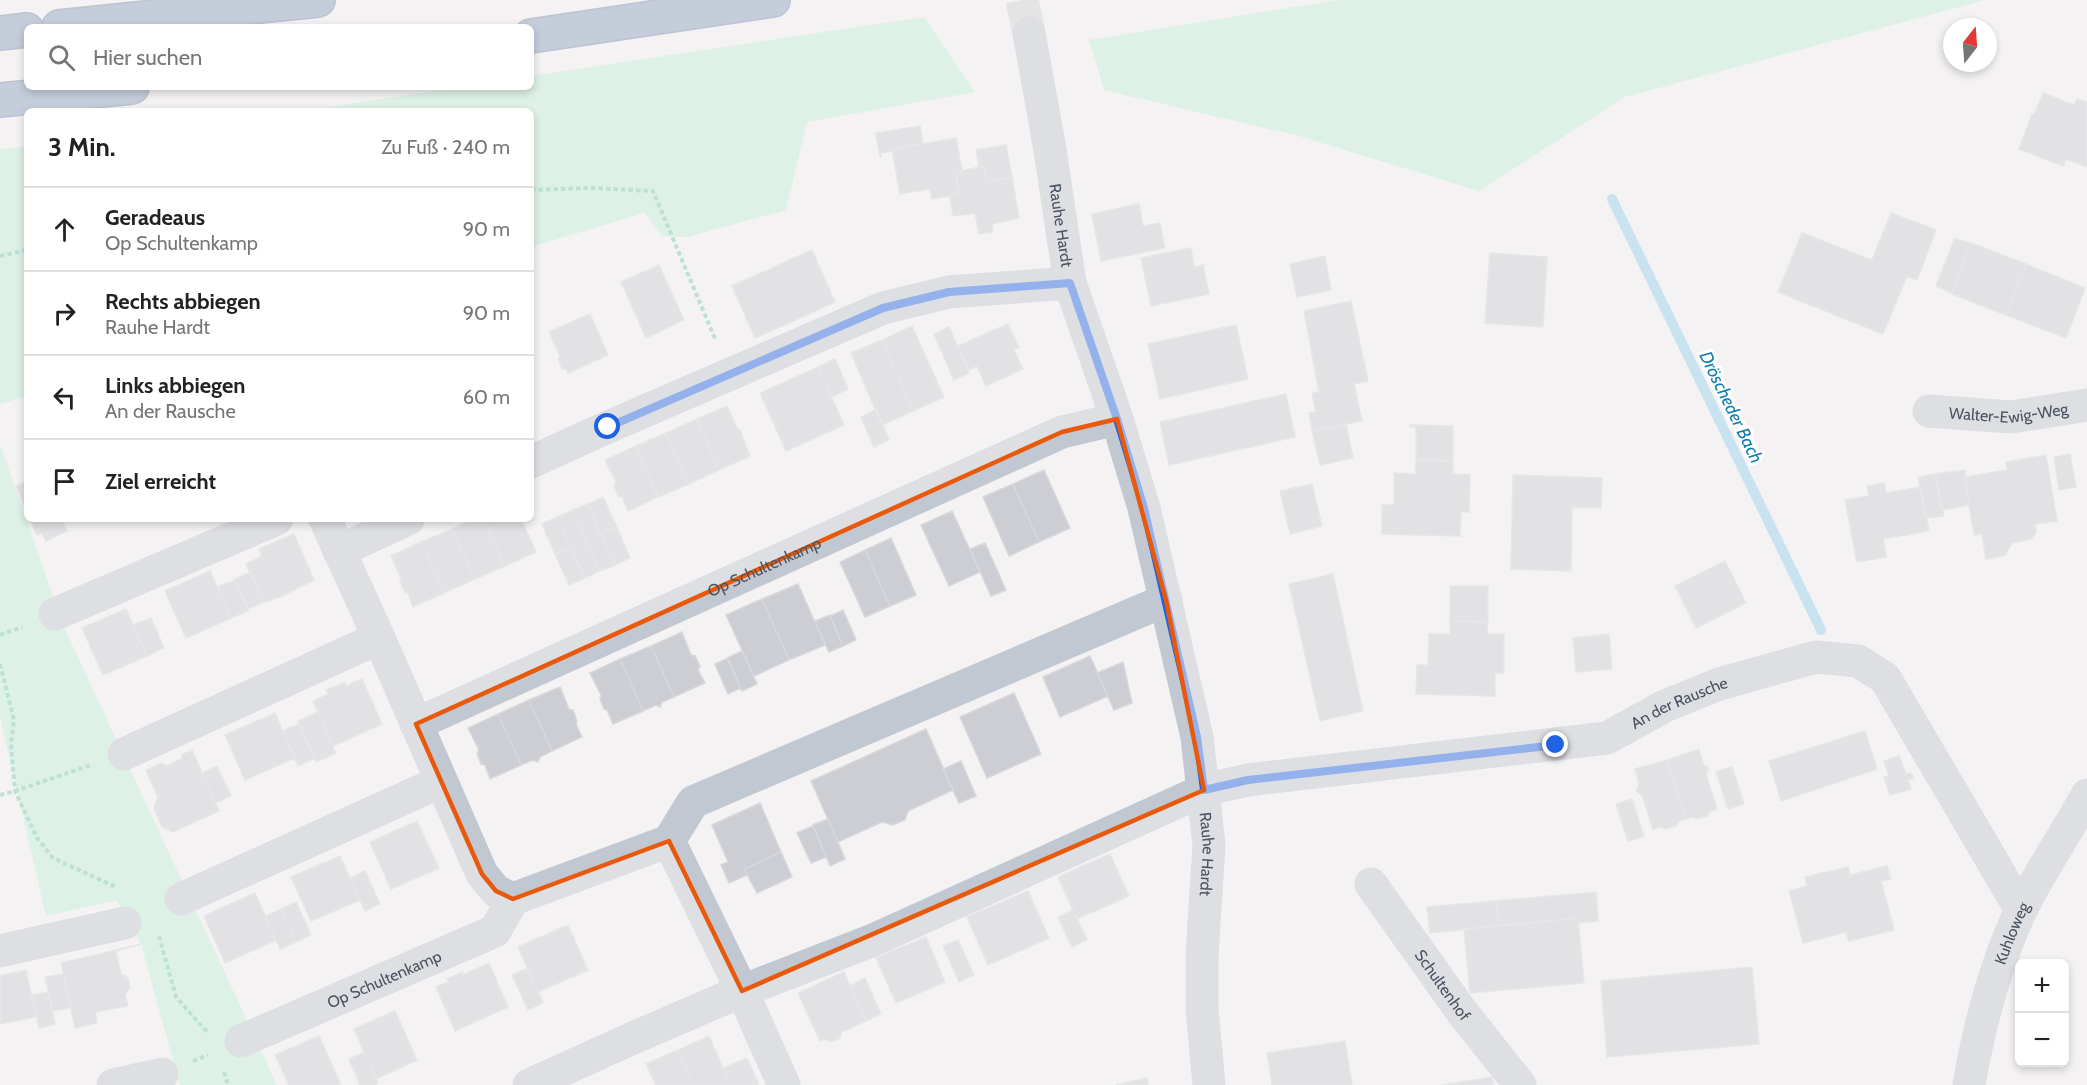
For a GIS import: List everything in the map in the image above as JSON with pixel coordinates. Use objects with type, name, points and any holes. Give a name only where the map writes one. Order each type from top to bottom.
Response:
[{"type":"highway","points":[[88,24],[318,0]]},
{"type":"highway","points":[[534,36],[772,0]]},
{"type":"highway","points":[[0,33],[24,30]]},
{"type":"highway","points":[[0,100],[102,90]]},
{"type":"street","name":"Rauhe Hardt","points":[[1029,33],[1070,283],[1117,419],[1144,508],[1197,737],[1209,845],[1202,955],[1202,1010],[1209,1085]]},
{"type":"street","points":[[534,461],[883,308],[949,292],[1070,283]]},
{"type":"street","name":"Walter-Ewig-Weg","points":[[1929,411],[2011,417],[2087,405]]},
{"type":"street","name":"Op Schultenkamp","points":[[416,724],[1062,432],[1117,419]]},
{"type":"street","points":[[55,614],[270,522]]},
{"type":"street","points":[[326,522],[482,874],[496,891],[513,899],[669,841],[693,802],[1166,600]]},
{"type":"street","points":[[339,551],[402,522]]},
{"type":"street","points":[[124,754],[379,638]]},
{"type":"street","name":"An der Rausche","points":[[1204,790],[1248,780],[1607,738],[1665,706],[1719,684],[1816,657],[1858,661],[1885,678],[2021,910]]},
{"type":"street","points":[[181,899],[440,782]]},
{"type":"street","points":[[529,1085],[742,991],[871,940],[1204,790]]},
{"type":"street","name":"Kuhloweg","points":[[1969,1085],[1976,1044],[1996,974],[2021,910],[2079,827],[2087,795]]},
{"type":"street","points":[[669,841],[742,991],[784,1085]]},
{"type":"street","name":"Schultenhof","points":[[1371,884],[1462,1012],[1520,1085]]},
{"type":"street","name":"Op Schultenkamp","points":[[229,1046],[495,931],[513,899]]},
{"type":"street","points":[[0,951],[125,907]]},
{"type":"street","points":[[113,1085],[162,1074]]},
{"type":"path","points":[[534,190],[591,188],[653,191],[730,374]]},
{"type":"path","points":[[0,256],[24,251]]},
{"type":"path","points":[[0,664],[14,720],[11,744],[15,791],[37,838],[53,858],[125,907]]},
{"type":"path","points":[[0,795],[124,754]]},
{"type":"path","points":[[159,934],[176,997],[205,1028],[229,1046]]},
{"type":"path","points":[[162,1074],[229,1046]]},
{"type":"path","points":[[228,1085],[229,1046]]},
{"type":"highlighted area","points":[[1117,419],[1166,600],[1204,790],[742,991],[669,841],[513,899],[496,891],[482,874],[416,724],[1062,432]]},
{"type":"green space","points":[[1338,0],[1985,0],[1625,97],[1479,191],[1299,136],[1104,90],[1089,40]]},
{"type":"green space","points":[[924,17],[975,92],[807,122],[786,210],[687,237],[662,236],[644,213],[534,246],[534,108],[323,108],[441,90],[534,90],[534,76]]},
{"type":"green space","points":[[24,146],[24,397],[0,404],[0,149]]},
{"type":"green space","points":[[0,444],[24,513],[24,522],[27,522],[63,625],[277,1085],[180,1085],[141,944],[117,900],[46,916],[0,717]]},
{"type":"building","points":[[2043,93],[2074,105],[2077,99],[2087,102],[2087,167],[2066,159],[2063,166],[2019,149],[2032,114],[2034,115]]},
{"type":"building","points":[[920,126],[923,143],[892,149],[893,151],[880,153],[880,157],[876,133]]},
{"type":"building","points":[[956,138],[962,170],[956,172],[959,194],[932,199],[930,189],[900,194],[892,149]]},
{"type":"building","points":[[1006,145],[1012,177],[987,182],[984,166],[979,167],[976,150]]},
{"type":"building","points":[[984,166],[987,182],[1012,177],[1019,218],[992,224],[993,232],[979,234],[975,213],[953,216],[950,196],[959,194],[956,172]]},
{"type":"building","points":[[1139,204],[1143,226],[1160,223],[1165,248],[1101,261],[1092,214]]},
{"type":"building","points":[[1891,213],[1936,230],[1917,280],[1907,276],[1883,334],[1778,292],[1802,233],[1872,260]]},
{"type":"building","points":[[1955,238],[1971,244],[1952,293],[1936,286]]},
{"type":"building","points":[[1971,243],[2026,264],[2006,315],[1952,294]]},
{"type":"building","points":[[1191,248],[1194,267],[1203,265],[1209,294],[1151,306],[1141,258]]},
{"type":"building","points":[[812,250],[835,302],[755,338],[732,286]]},
{"type":"building","points":[[1490,253],[1547,257],[1543,327],[1485,323]]},
{"type":"building","points":[[1325,256],[1331,290],[1297,297],[1290,264]]},
{"type":"building","points":[[2026,264],[2085,288],[2066,338],[2006,315]]},
{"type":"building","points":[[659,265],[684,320],[646,338],[621,282]]},
{"type":"building","points":[[1351,301],[1368,381],[1354,384],[1362,421],[1312,431],[1309,413],[1316,412],[1312,393],[1319,392],[1304,311]]},
{"type":"building","points":[[590,314],[608,355],[568,373],[566,369],[562,369],[558,358],[560,356],[549,332]]},
{"type":"building","points":[[1008,324],[1019,347],[1014,350],[1023,369],[986,386],[977,366],[968,370],[958,346]]},
{"type":"building","points":[[1236,325],[1248,379],[1160,399],[1148,344]]},
{"type":"building","points":[[912,326],[944,397],[913,411],[882,340]]},
{"type":"building","points":[[949,327],[969,373],[954,380],[934,334]]},
{"type":"building","points":[[882,340],[913,411],[882,425],[851,353]]},
{"type":"building","points":[[835,359],[848,389],[832,397],[818,367]]},
{"type":"building","points":[[818,367],[844,425],[786,451],[760,393]]},
{"type":"building","points":[[1286,394],[1295,437],[1169,465],[1160,422]]},
{"type":"building","points":[[727,406],[750,456],[719,470],[697,419]]},
{"type":"building","points":[[876,409],[889,440],[874,447],[861,417]]},
{"type":"building","points":[[697,419],[719,470],[689,484],[666,433]]},
{"type":"building","points":[[1346,425],[1353,458],[1320,465],[1312,431]]},
{"type":"building","points":[[1410,425],[1453,426],[1453,461],[1416,460],[1416,427],[1410,427]]},
{"type":"building","points":[[666,433],[689,484],[658,497],[636,446]]},
{"type":"building","points":[[636,446],[658,497],[628,511],[622,497],[618,496],[614,485],[616,482],[605,460]]},
{"type":"building","points":[[2070,454],[2076,487],[2059,490],[2054,457]]},
{"type":"building","points":[[2046,455],[2057,521],[2035,524],[2036,532],[2032,539],[2012,543],[2005,555],[1986,559],[1982,534],[1974,535],[1964,477],[2007,470],[2006,462]]},
{"type":"building","points":[[1416,460],[1453,461],[1453,474],[1470,475],[1469,512],[1461,512],[1460,536],[1382,534],[1382,505],[1394,505],[1394,473],[1415,474]]},
{"type":"building","points":[[1044,470],[1070,528],[1039,542],[1013,484]]},
{"type":"building","points":[[1965,470],[1969,505],[1942,510],[1935,474]]},
{"type":"building","points":[[1935,474],[1944,516],[1926,518],[1918,477]]},
{"type":"building","points":[[1513,475],[1602,478],[1601,508],[1572,507],[1571,571],[1511,569]]},
{"type":"building","points":[[24,482],[24,505],[16,486]]},
{"type":"building","points":[[1884,483],[1886,493],[1921,487],[1929,531],[1883,539],[1886,557],[1857,562],[1845,500],[1869,496],[1867,486]]},
{"type":"building","points":[[1013,484],[1039,542],[1009,556],[983,497]]},
{"type":"building","points":[[1312,484],[1322,526],[1290,534],[1280,491]]},
{"type":"building","points":[[603,497],[617,527],[601,534],[588,504]]},
{"type":"building","points":[[588,504],[601,534],[586,541],[573,510]]},
{"type":"building","points":[[573,510],[586,541],[571,548],[557,517]]},
{"type":"building","points":[[952,511],[980,572],[949,586],[921,525]]},
{"type":"building","points":[[557,517],[571,548],[555,554],[542,524]]},
{"type":"building","points":[[31,522],[65,522],[63,523],[67,531],[46,541],[42,533],[37,535]]},
{"type":"building","points":[[467,522],[485,522],[505,566],[475,579],[452,529]]},
{"type":"building","points":[[485,522],[522,522],[536,552],[505,566]]},
{"type":"building","points":[[617,527],[630,558],[615,565],[601,534]]},
{"type":"building","points":[[452,529],[475,579],[444,593],[421,542]]},
{"type":"building","points":[[294,534],[314,580],[280,597],[264,602],[246,564],[262,556],[259,549]]},
{"type":"building","points":[[601,534],[615,565],[600,571],[586,541]]},
{"type":"building","points":[[891,538],[916,595],[890,606],[865,550]]},
{"type":"building","points":[[586,541],[600,571],[585,578],[571,548]]},
{"type":"building","points":[[421,542],[444,593],[413,607],[408,593],[405,592],[400,582],[401,578],[391,556]]},
{"type":"building","points":[[985,543],[1006,590],[991,596],[970,549]]},
{"type":"building","points":[[571,548],[585,578],[569,585],[555,554]]},
{"type":"building","points":[[865,550],[890,606],[865,617],[840,562]]},
{"type":"building","points":[[1725,561],[1746,603],[1696,628],[1675,586]]},
{"type":"building","points":[[210,571],[231,618],[186,638],[165,591]]},
{"type":"building","points":[[250,572],[264,602],[248,609],[235,579]]},
{"type":"building","points":[[1333,574],[1363,711],[1320,721],[1289,584]]},
{"type":"building","points":[[235,580],[248,611],[231,618],[217,587]]},
{"type":"building","points":[[798,584],[825,645],[789,660],[762,599]]},
{"type":"building","points":[[1450,586],[1488,586],[1488,622],[1450,621]]},
{"type":"building","points":[[762,599],[789,660],[754,676],[726,615]]},
{"type":"building","points":[[126,609],[147,656],[103,675],[82,628]]},
{"type":"building","points":[[843,610],[856,640],[843,646],[830,616]]},
{"type":"building","points":[[830,615],[843,646],[829,652],[815,621]]},
{"type":"building","points":[[151,618],[164,648],[147,656],[133,625]]},
{"type":"building","points":[[1450,621],[1488,622],[1487,634],[1504,634],[1504,673],[1495,673],[1495,696],[1416,694],[1417,665],[1428,665],[1429,634],[1450,634]]},
{"type":"building","points":[[682,632],[691,655],[695,656],[700,666],[698,670],[705,683],[674,697],[651,646]]},
{"type":"building","points":[[1609,634],[1612,669],[1576,672],[1573,638]]},
{"type":"building","points":[[651,646],[674,697],[662,702],[660,707],[656,705],[643,711],[620,659]]},
{"type":"building","points":[[742,651],[757,684],[742,691],[727,658]]},
{"type":"building","points":[[1090,656],[1108,696],[1060,717],[1043,677]]},
{"type":"building","points":[[728,658],[741,688],[728,694],[715,664]]},
{"type":"building","points":[[620,659],[643,711],[613,724],[607,710],[604,709],[600,699],[601,695],[590,673]]},
{"type":"building","points":[[1123,662],[1132,703],[1114,710],[1097,673]]},
{"type":"building","points":[[362,679],[382,724],[333,746],[313,701],[328,694],[326,690],[345,682],[346,686]]},
{"type":"building","points":[[560,687],[569,709],[573,710],[582,737],[552,751],[529,700]]},
{"type":"building","points":[[1014,693],[1041,754],[987,778],[960,717]]},
{"type":"building","points":[[529,700],[552,751],[540,757],[538,762],[533,760],[521,765],[498,714]]},
{"type":"building","points":[[318,712],[336,753],[316,762],[298,721]]},
{"type":"building","points":[[275,713],[295,758],[245,780],[225,735]]},
{"type":"building","points":[[498,714],[521,765],[490,779],[485,765],[481,764],[477,753],[479,750],[468,728]]},
{"type":"building","points":[[299,724],[315,758],[298,766],[283,731]]},
{"type":"building","points":[[926,729],[953,790],[908,811],[905,820],[892,825],[882,822],[838,842],[811,781]]},
{"type":"building","points":[[1865,731],[1877,769],[1781,801],[1769,761]]},
{"type":"building","points":[[1699,749],[1703,764],[1709,768],[1706,774],[1717,809],[1698,819],[1692,817],[1685,819],[1667,760]]},
{"type":"building","points":[[192,750],[219,811],[173,832],[162,827],[154,808],[158,797],[146,770],[161,763],[167,766]]},
{"type":"building","points":[[1899,756],[1906,774],[1911,773],[1914,778],[1908,780],[1911,789],[1890,795],[1884,777],[1889,776],[1884,761]]},
{"type":"building","points":[[1667,760],[1685,819],[1679,821],[1676,826],[1653,829],[1642,795],[1636,791],[1639,785],[1635,769]]},
{"type":"building","points":[[961,761],[976,796],[959,803],[943,769]]},
{"type":"building","points":[[217,766],[231,796],[216,803],[202,773]]},
{"type":"building","points":[[1732,767],[1744,804],[1728,809],[1716,772]]},
{"type":"building","points":[[1632,799],[1644,836],[1628,841],[1616,804]]},
{"type":"building","points":[[760,803],[781,852],[744,869],[747,875],[729,883],[721,865],[728,862],[712,825]]},
{"type":"building","points":[[828,819],[845,859],[830,866],[813,825]]},
{"type":"building","points":[[417,821],[439,868],[391,889],[370,842]]},
{"type":"building","points":[[813,826],[826,857],[811,863],[797,833]]},
{"type":"building","points":[[781,852],[792,877],[757,893],[744,869]]},
{"type":"building","points":[[1110,854],[1129,896],[1077,919],[1058,877]]},
{"type":"building","points":[[340,856],[360,900],[311,921],[291,877]]},
{"type":"building","points":[[1887,866],[1891,879],[1881,881],[1894,930],[1849,941],[1846,932],[1803,943],[1789,891],[1807,886],[1805,877],[1848,867],[1850,875]]},
{"type":"building","points":[[365,871],[380,904],[365,911],[350,878]]},
{"type":"building","points":[[1028,891],[1049,938],[988,965],[967,917]]},
{"type":"building","points":[[1596,892],[1598,921],[1579,923],[1578,918],[1499,926],[1496,901]]},
{"type":"building","points":[[255,893],[276,940],[225,963],[204,916]]},
{"type":"building","points":[[1496,901],[1499,926],[1430,933],[1427,907]]},
{"type":"building","points":[[296,902],[311,935],[296,942],[281,909]]},
{"type":"building","points":[[281,909],[296,942],[280,949],[266,916]]},
{"type":"building","points":[[1073,910],[1087,940],[1072,947],[1058,917]]},
{"type":"building","points":[[1578,918],[1584,983],[1470,993],[1464,929]]},
{"type":"building","points":[[568,925],[588,970],[538,992],[518,947]]},
{"type":"building","points":[[926,937],[945,982],[896,1003],[876,958]]},
{"type":"building","points":[[958,940],[974,975],[959,982],[943,946]]},
{"type":"building","points":[[141,944],[116,951],[121,974],[128,978],[130,988],[125,994],[128,1006],[95,1012],[97,1023],[75,1028],[61,963]]},
{"type":"building","points":[[489,963],[508,1007],[455,1031],[436,987],[449,982],[447,979],[462,972],[463,975]]},
{"type":"building","points":[[1752,967],[1759,1044],[1607,1057],[1601,981]]},
{"type":"building","points":[[528,968],[543,1003],[528,1010],[512,975]]},
{"type":"building","points":[[26,970],[36,1017],[0,1024],[0,976]]},
{"type":"building","points":[[844,972],[866,1021],[842,1032],[839,1039],[831,1042],[825,1039],[820,1041],[798,993]]},
{"type":"building","points":[[63,974],[71,1008],[53,1011],[45,977]]},
{"type":"building","points":[[865,978],[881,1014],[866,1021],[850,986]]},
{"type":"building","points":[[48,992],[55,1024],[39,1028],[32,995]]},
{"type":"building","points":[[395,1011],[417,1060],[376,1079],[354,1029]]},
{"type":"building","points":[[319,1036],[341,1085],[289,1085],[275,1055]]},
{"type":"building","points":[[709,1036],[730,1085],[693,1085],[678,1050]]},
{"type":"building","points":[[1345,1041],[1352,1085],[1272,1085],[1267,1053]]},
{"type":"building","points":[[678,1050],[693,1085],[656,1085],[646,1064]]},
{"type":"building","points":[[364,1052],[378,1083],[373,1085],[360,1085],[349,1059]]},
{"type":"building","points":[[747,1058],[759,1085],[730,1085],[723,1068]]},
{"type":"building","points":[[1492,1077],[1493,1085],[1442,1085]]},
{"type":"building","points":[[1147,1078],[1148,1085],[1116,1085]]},
{"type":"waterway","name":"Dröscheder Bach","points":[[1612,199],[1821,630]]},
{"type":"tunnel","points":[[1022,0],[1029,33]]},
{"type":"route","points":[[608,427],[883,308],[949,292],[1070,283],[1117,419],[1144,508],[1197,737],[1204,790],[1248,780],[1556,745]]}]
